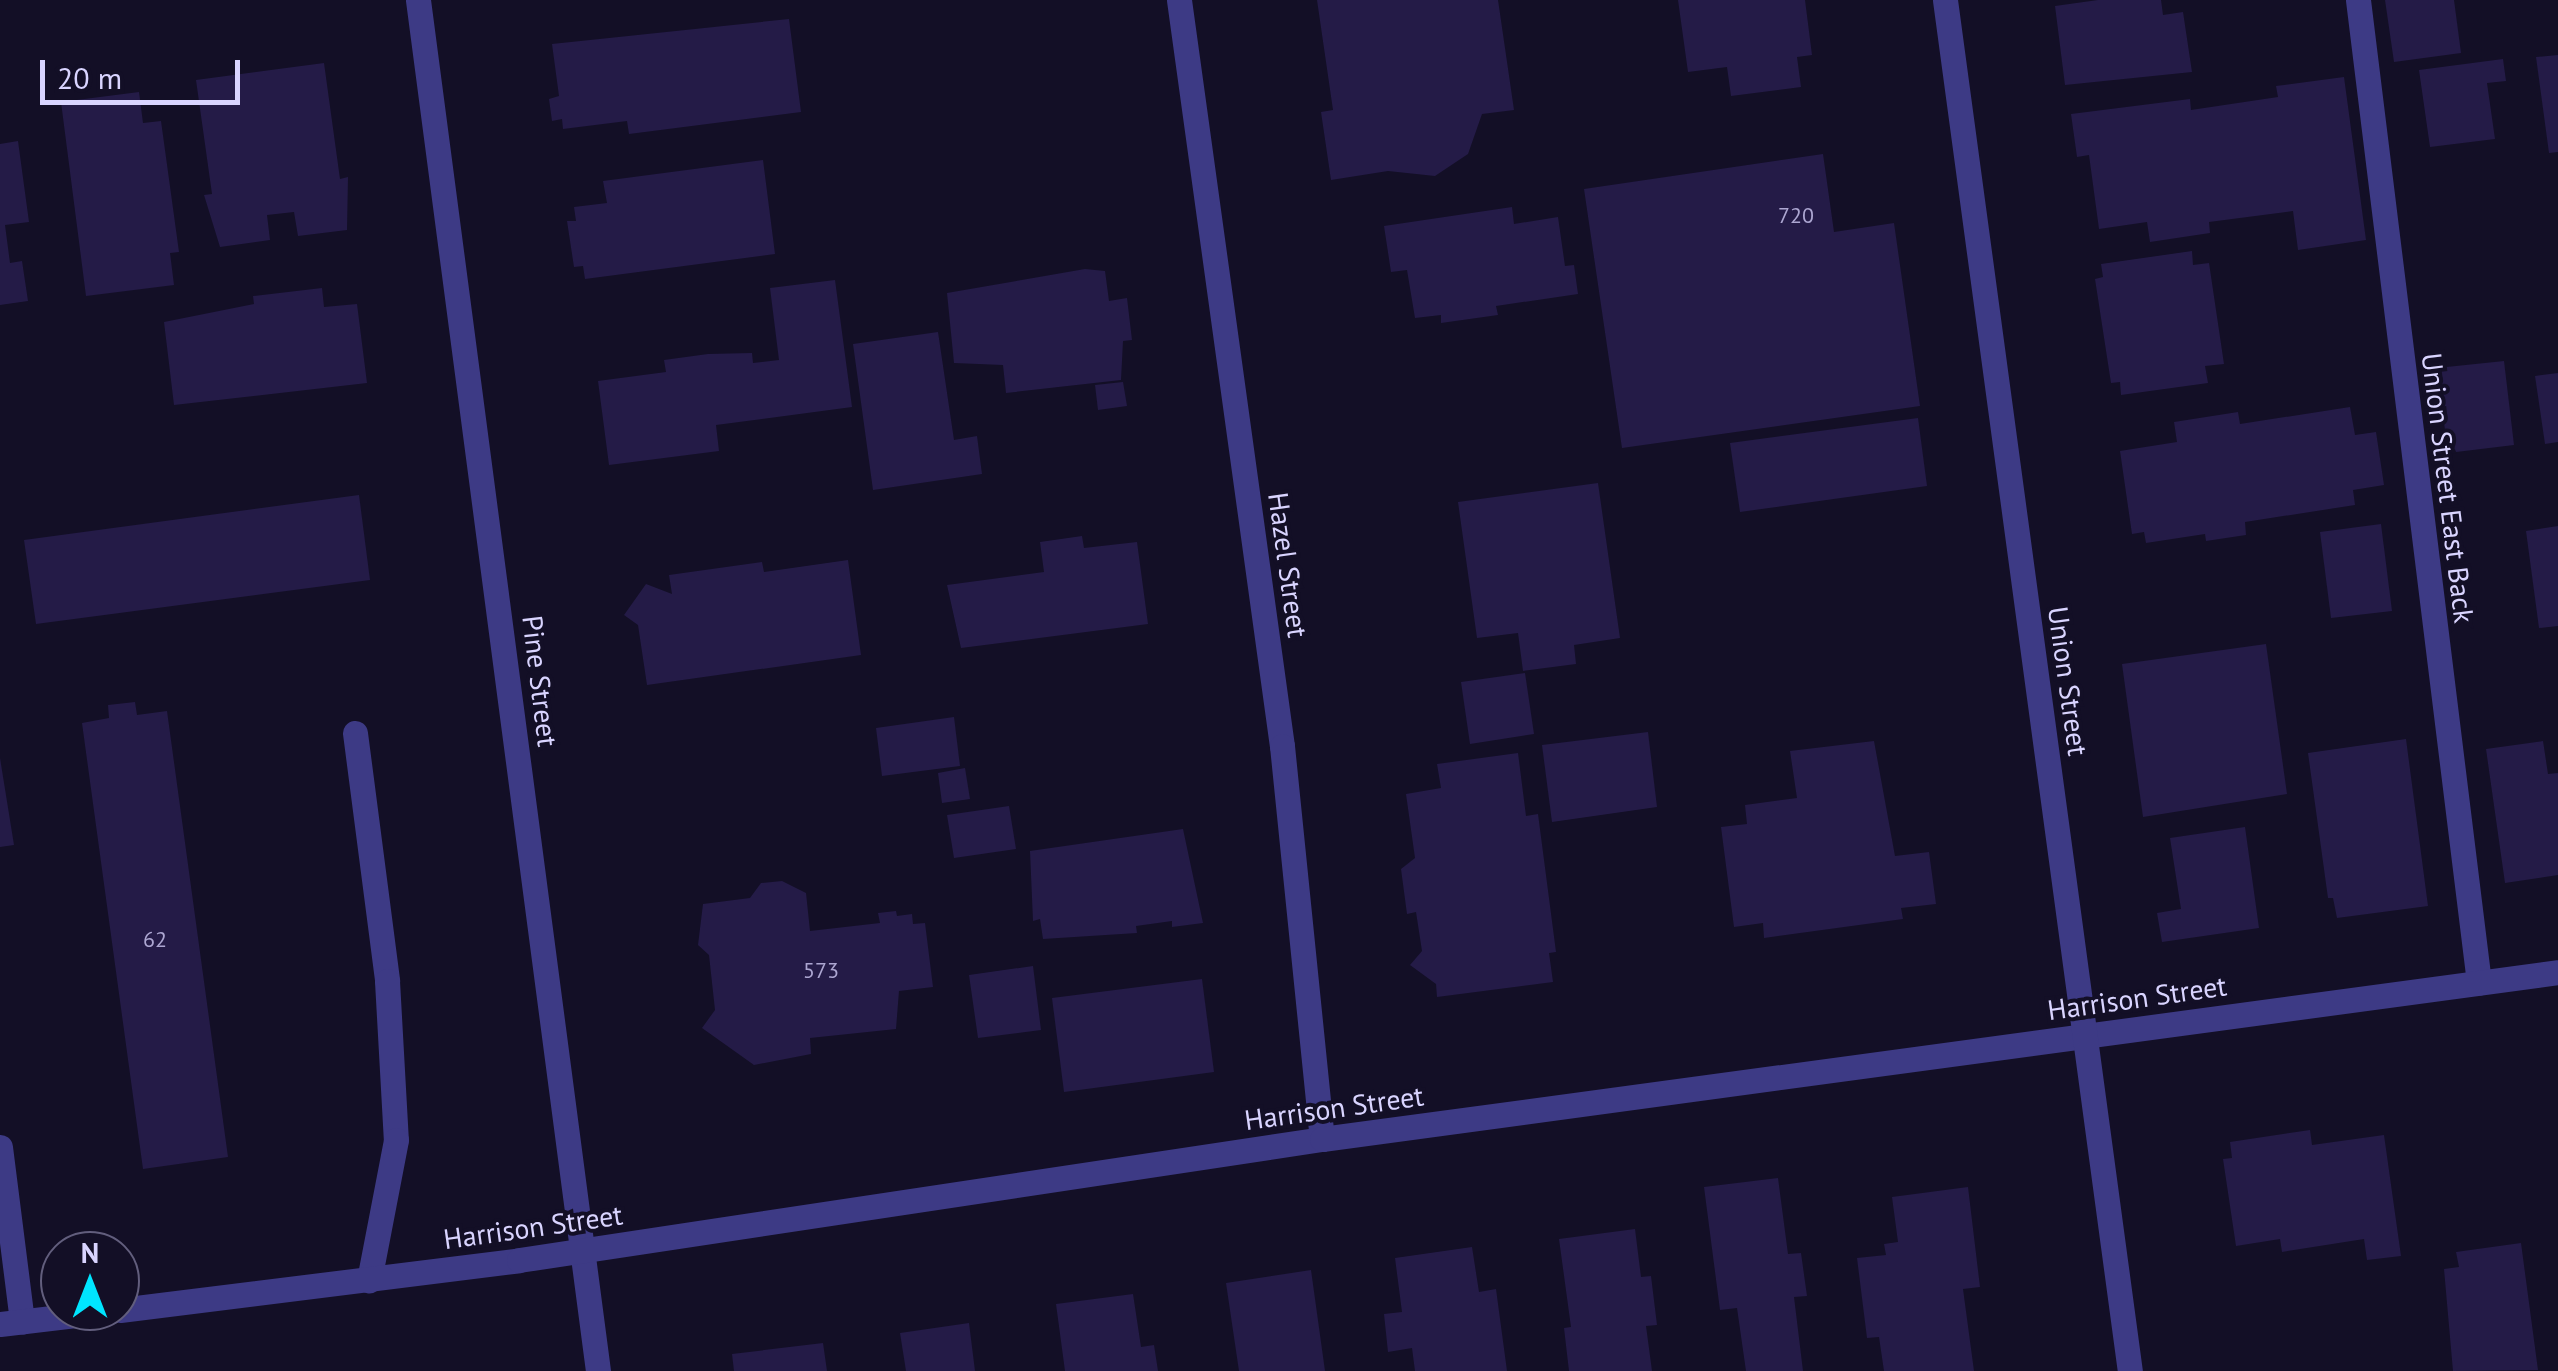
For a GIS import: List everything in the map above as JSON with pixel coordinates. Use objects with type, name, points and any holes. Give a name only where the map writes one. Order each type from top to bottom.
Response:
[{"type":"street","name":"Pine Street","points":[[418,0],[598,1371]]},
{"type":"street","name":"Hazel Street","points":[[1179,0],[1282,746],[1322,1139]]},
{"type":"street","name":"Union Street","points":[[1946,0],[2130,1371]]},
{"type":"street","name":"Union Street East Back","points":[[2358,0],[2478,983]]},
{"type":"street","points":[[355,733],[387,980],[396,1140],[368,1280]]},
{"type":"street","name":"Harrison Street","points":[[140,1308],[581,1250],[1322,1139],[2558,972]]},
{"type":"street","points":[[0,1147],[11,1323],[40,1319]]},
{"type":"building","points":[[1317,0],[1498,0],[1514,110],[1482,114],[1468,154],[1435,176],[1388,171],[1331,180],[1321,112],[1333,110]]},
{"type":"building","points":[[1678,0],[1805,0],[1812,55],[1797,57],[1801,87],[1731,96],[1727,67],[1688,72]]},
{"type":"building","points":[[2098,0],[2161,0],[2163,15],[2183,12],[2192,72],[2065,85],[2055,6]]},
{"type":"building","points":[[2385,0],[2454,0],[2461,53],[2394,62]]},
{"type":"building","points":[[789,19],[801,112],[629,134],[627,121],[563,129],[562,119],[552,121],[549,99],[559,96],[552,44]]},
{"type":"building","points":[[2558,55],[2558,152],[2549,153],[2536,57]]},
{"type":"building","points":[[2503,59],[2506,81],[2487,83],[2495,139],[2430,147],[2419,70]]},
{"type":"building","points":[[324,63],[340,179],[348,177],[347,230],[298,236],[294,212],[267,215],[270,240],[220,247],[204,195],[212,194],[196,80]]},
{"type":"building","points":[[2344,77],[2366,240],[2298,250],[2293,211],[2209,222],[2210,233],[2150,242],[2147,222],[2099,229],[2089,155],[2077,157],[2071,114],[2190,99],[2191,110],[2278,97],[2276,86]]},
{"type":"building","points":[[139,92],[143,123],[161,121],[179,252],[170,253],[174,285],[86,296],[61,102]]},
{"type":"building","points":[[18,141],[29,222],[5,225],[10,263],[22,261],[28,301],[0,305],[0,144]]},
{"type":"building","points":[[1823,154],[1834,232],[1894,223],[1920,406],[1622,448],[1584,189]]},
{"type":"building","points":[[763,160],[775,254],[585,279],[583,266],[574,267],[567,221],[576,221],[574,207],[607,203],[603,181]]},
{"type":"building","points":[[1512,207],[1514,224],[1558,217],[1565,266],[1574,265],[1578,294],[1496,306],[1498,315],[1441,323],[1441,315],[1415,318],[1407,270],[1391,272],[1384,226]]},
{"type":"building","points":[[2192,251],[2193,265],[2209,263],[2224,364],[2205,366],[2208,383],[2121,395],[2120,382],[2111,383],[2095,279],[2103,277],[2101,264]]},
{"type":"building","points":[[1085,269],[1105,271],[1109,301],[1127,298],[1132,340],[1123,341],[1121,380],[1006,393],[1003,365],[954,363],[947,293]]},
{"type":"building","points":[[835,280],[852,407],[716,425],[719,451],[609,465],[598,381],[666,372],[664,360],[708,354],[752,353],[753,363],[779,360],[770,288]]},
{"type":"building","points":[[322,288],[324,307],[357,304],[367,383],[174,405],[164,322],[254,304],[253,296]]},
{"type":"building","points":[[938,332],[954,440],[977,436],[982,474],[873,490],[853,344]]},
{"type":"building","points":[[2504,361],[2514,445],[2448,453],[2437,368]]},
{"type":"building","points":[[2558,373],[2558,442],[2545,444],[2535,376]]},
{"type":"building","points":[[1123,382],[1127,406],[1098,410],[1095,385]]},
{"type":"building","points":[[2350,407],[2355,435],[2376,432],[2384,485],[2353,490],[2355,505],[2245,522],[2246,535],[2206,541],[2205,534],[2146,543],[2144,532],[2132,534],[2120,451],[2177,442],[2174,422],[2238,412],[2240,424]]},
{"type":"building","points":[[1918,418],[1927,486],[1740,512],[1730,443]]},
{"type":"building","points":[[1598,483],[1620,638],[1574,645],[1576,664],[1523,671],[1518,633],[1477,638],[1458,502]]},
{"type":"building","points":[[359,495],[370,580],[36,624],[24,540]]},
{"type":"building","points":[[2381,524],[2392,611],[2331,618],[2320,532]]},
{"type":"building","points":[[2558,526],[2558,626],[2539,628],[2526,531]]},
{"type":"building","points":[[1082,536],[1084,548],[1137,542],[1148,624],[961,648],[947,585],[1044,572],[1040,542]]},
{"type":"building","points":[[848,560],[861,655],[647,685],[638,625],[624,615],[646,584],[672,594],[669,575],[762,562],[764,572]]},
{"type":"building","points":[[2266,644],[2287,794],[2143,817],[2122,664]]},
{"type":"building","points":[[1525,673],[1534,734],[1470,744],[1461,682]]},
{"type":"building","points":[[135,702],[137,715],[167,711],[228,1157],[143,1169],[82,723],[109,718],[108,705]]},
{"type":"building","points":[[954,717],[960,766],[882,776],[876,728]]},
{"type":"building","points":[[1648,732],[1657,807],[1552,822],[1542,745]]},
{"type":"building","points":[[2406,739],[2428,906],[2337,918],[2333,898],[2328,898],[2308,753]]},
{"type":"building","points":[[1874,741],[1895,856],[1929,852],[1936,904],[1901,908],[1903,919],[1764,938],[1763,923],[1734,927],[1721,827],[1747,824],[1745,805],[1797,798],[1790,751]]},
{"type":"building","points":[[2543,741],[2548,774],[2558,773],[2558,875],[2505,883],[2486,749]]},
{"type":"building","points":[[1518,753],[1526,816],[1538,814],[1556,952],[1549,953],[1553,982],[1437,997],[1436,984],[1410,965],[1422,951],[1416,912],[1407,914],[1401,869],[1415,858],[1406,794],[1441,788],[1437,764]]},
{"type":"building","points":[[0,758],[14,845],[0,847]]},
{"type":"building","points":[[965,768],[970,799],[942,803],[938,773]]},
{"type":"building","points":[[1009,806],[1016,849],[954,858],[947,815]]},
{"type":"building","points":[[2245,827],[2259,928],[2162,942],[2157,913],[2181,909],[2170,838]]},
{"type":"building","points":[[1183,829],[1203,923],[1172,927],[1172,921],[1136,926],[1137,933],[1043,939],[1040,919],[1033,921],[1030,851]]},
{"type":"building","points":[[782,881],[806,893],[810,931],[880,923],[878,913],[896,911],[897,916],[912,914],[913,924],[925,923],[933,987],[899,991],[896,1029],[810,1038],[811,1054],[754,1065],[702,1028],[715,1010],[709,955],[698,945],[703,904],[750,898],[761,883]]},
{"type":"building","points":[[1033,966],[1041,1030],[978,1038],[969,975]]},
{"type":"building","points":[[1202,979],[1214,1072],[1064,1092],[1052,998]]},
{"type":"building","points":[[2310,1130],[2312,1145],[2384,1135],[2401,1256],[2367,1260],[2364,1239],[2282,1252],[2280,1239],[2236,1246],[2223,1159],[2232,1158],[2230,1142]]},
{"type":"building","points":[[1778,1178],[1788,1254],[1801,1253],[1807,1296],[1794,1297],[1803,1371],[1746,1371],[1737,1308],[1720,1310],[1704,1187]]},
{"type":"building","points":[[1968,1187],[1980,1287],[1963,1289],[1974,1371],[1884,1371],[1879,1337],[1867,1338],[1857,1258],[1886,1255],[1884,1244],[1898,1242],[1892,1197]]},
{"type":"building","points":[[1635,1229],[1641,1277],[1651,1276],[1657,1325],[1646,1326],[1652,1371],[1569,1371],[1564,1328],[1571,1327],[1559,1239]]},
{"type":"building","points":[[2521,1243],[2538,1370],[2453,1371],[2444,1269],[2459,1267],[2456,1252]]},
{"type":"building","points":[[1472,1247],[1479,1292],[1496,1289],[1507,1371],[1415,1371],[1412,1348],[1388,1352],[1384,1314],[1402,1312],[1395,1258]]},
{"type":"building","points":[[1311,1270],[1325,1371],[1239,1371],[1226,1283]]},
{"type":"building","points":[[1133,1294],[1141,1347],[1154,1345],[1158,1371],[1065,1371],[1056,1304]]},
{"type":"building","points":[[969,1323],[975,1371],[906,1371],[900,1333]]},
{"type":"building","points":[[823,1343],[827,1371],[734,1371],[732,1354]]}]
